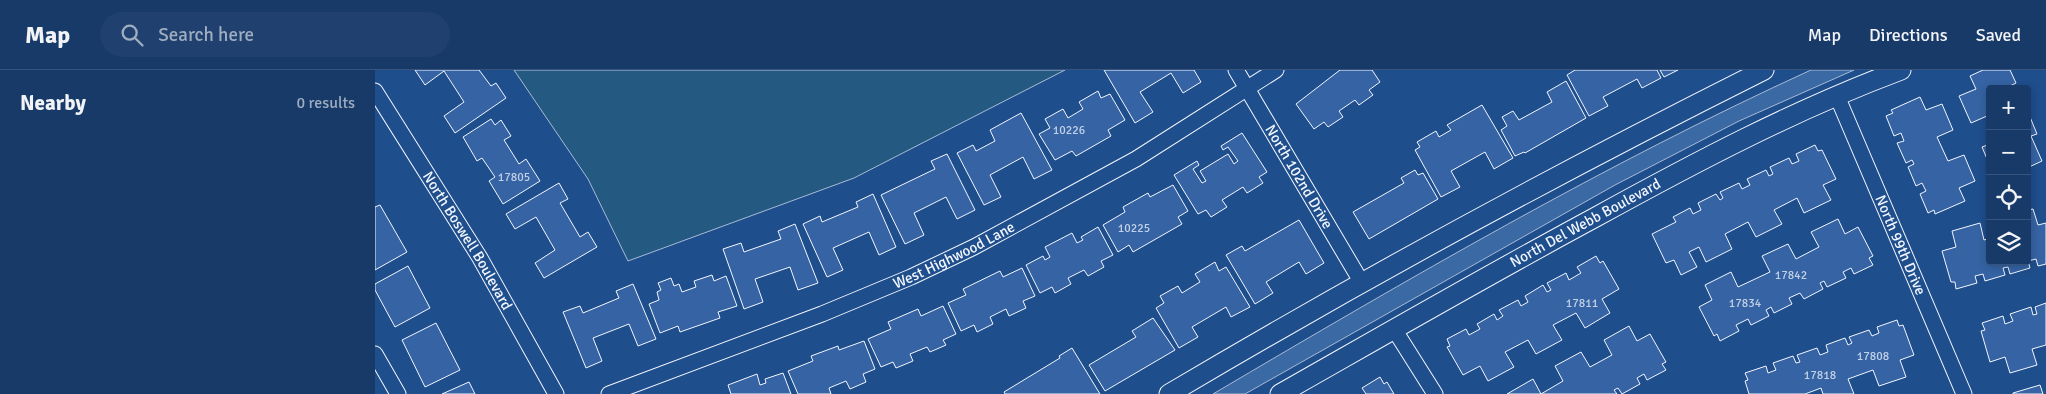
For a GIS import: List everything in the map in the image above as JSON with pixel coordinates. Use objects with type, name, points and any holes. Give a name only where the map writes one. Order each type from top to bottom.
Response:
[{"type":"street","name":"North 102nd Drive","points":[[1236,70],[1249,89],[1362,283]]},
{"type":"street","name":"West Highwood Lane","points":[[609,394],[790,327],[936,265],[1095,183],[1178,135],[1276,70]]},
{"type":"street","points":[[1169,394],[1362,283],[1650,127],[1763,70]]},
{"type":"street","name":"North Del Webb Boulevard","points":[[1280,394],[1663,180],[1837,96],[1901,70]]},
{"type":"street","name":"North Boswell Boulevard","points":[[375,91],[480,258],[556,394]]},
{"type":"street","name":"North 99th Drive","points":[[1837,96],[1964,394]]},
{"type":"street","points":[[1394,329],[1435,394]]},
{"type":"street","points":[[375,354],[398,394]]},
{"type":"shaded area","points":[[514,70],[1065,70],[854,178],[628,261],[588,179]]},
{"type":"shaded area","points":[[1811,70],[1854,70],[1739,121],[1615,185],[1245,394],[1213,394],[1508,224],[1658,144]]},
{"type":"building","points":[[415,70],[479,70],[491,86],[496,83],[506,98],[455,133],[444,116],[464,102],[444,71],[425,85]]},
{"type":"building","points":[[1104,70],[1194,70],[1201,82],[1183,93],[1171,73],[1140,92],[1153,112],[1135,123]]},
{"type":"building","points":[[1340,70],[1372,70],[1380,82],[1369,90],[1373,95],[1359,105],[1355,100],[1339,111],[1343,117],[1328,127],[1324,122],[1314,129],[1296,104]]},
{"type":"building","points":[[1575,70],[1657,70],[1661,78],[1642,88],[1637,79],[1603,97],[1608,106],[1589,116],[1567,75]]},
{"type":"building","points":[[1660,70],[1678,70],[1664,77]]},
{"type":"building","points":[[1983,70],[2010,70],[2016,83],[2012,85],[1986,85],[1986,116],[1971,123],[1959,96],[1976,89],[1970,76]]},
{"type":"building","points":[[1566,81],[1586,118],[1525,153],[1515,156],[1501,130],[1507,126],[1502,117],[1513,111],[1519,120],[1552,102],[1547,92]]},
{"type":"building","points":[[1098,91],[1101,98],[1110,94],[1125,120],[1108,130],[1111,136],[1076,156],[1072,151],[1055,160],[1039,134],[1050,128],[1045,119],[1063,109],[1068,118],[1083,109],[1079,102]]},
{"type":"building","points":[[1920,97],[1926,110],[1942,104],[1953,130],[1937,137],[1948,161],[1964,155],[1975,181],[1959,188],[1965,201],[1935,214],[1934,210],[1928,213],[1920,194],[1926,191],[1922,183],[1916,186],[1908,167],[1914,164],[1912,160],[1906,163],[1897,143],[1904,141],[1901,133],[1894,136],[1886,116],[1893,113],[1891,110]]},
{"type":"building","points":[[1482,105],[1513,158],[1494,169],[1485,152],[1451,171],[1460,187],[1441,197],[1415,150],[1420,147],[1417,142],[1436,131],[1439,137],[1451,130],[1447,125]]},
{"type":"building","points":[[1021,113],[1052,170],[1034,179],[1023,157],[990,175],[1001,197],[984,205],[957,153],[973,145],[976,151],[995,141],[990,130]]},
{"type":"building","points":[[491,119],[495,125],[501,120],[511,136],[504,140],[519,164],[526,159],[540,181],[503,204],[489,181],[495,177],[482,158],[477,161],[463,137]]},
{"type":"building","points":[[2031,119],[2037,134],[2031,136]]},
{"type":"building","points":[[1242,133],[1267,172],[1259,177],[1263,183],[1247,193],[1243,187],[1222,200],[1227,207],[1211,217],[1206,210],[1198,214],[1174,175],[1197,161],[1199,165],[1193,169],[1202,183],[1206,181],[1200,171],[1228,154],[1234,164],[1238,161],[1228,147],[1223,150],[1221,146]]},
{"type":"building","points":[[2031,136],[2042,161],[2031,166]]},
{"type":"building","points":[[1815,145],[1818,151],[1822,150],[1836,179],[1823,185],[1831,200],[1804,213],[1797,198],[1774,210],[1782,224],[1756,237],[1748,222],[1725,234],[1732,249],[1706,262],[1699,247],[1689,252],[1697,267],[1681,275],[1674,260],[1666,263],[1652,234],[1676,222],[1673,217],[1690,208],[1693,214],[1701,210],[1698,203],[1716,194],[1720,200],[1723,198],[1720,192],[1739,183],[1742,189],[1750,185],[1747,179],[1766,170],[1769,176],[1773,174],[1770,167],[1789,158],[1792,164],[1799,161],[1796,154]]},
{"type":"building","points":[[1986,146],[1986,156],[1982,147]]},
{"type":"building","points":[[947,154],[975,210],[957,219],[946,197],[914,213],[924,235],[905,244],[881,195],[935,169],[931,161]]},
{"type":"building","points":[[1415,170],[1418,175],[1423,173],[1438,199],[1369,239],[1353,212],[1404,183],[1401,178]]},
{"type":"building","points":[[559,183],[568,199],[560,203],[580,237],[588,232],[597,247],[544,278],[535,263],[555,250],[536,217],[515,229],[506,214]]},
{"type":"building","points":[[1173,185],[1188,211],[1178,217],[1182,224],[1133,252],[1129,245],[1118,252],[1103,225],[1125,212],[1123,207],[1148,193],[1150,197]]},
{"type":"building","points":[[873,194],[896,247],[879,255],[869,232],[833,248],[843,270],[827,277],[803,224],[820,216],[822,222],[858,207],[856,202]]},
{"type":"building","points":[[380,205],[407,252],[375,270],[375,207]]},
{"type":"building","points":[[2031,209],[2033,209],[2038,225],[2046,223],[2046,264],[2038,266],[2036,259],[2031,260]]},
{"type":"building","points":[[1838,219],[1845,234],[1858,227],[1873,256],[1869,258],[1873,265],[1854,274],[1851,268],[1843,272],[1846,278],[1827,287],[1824,281],[1820,283],[1823,289],[1804,299],[1800,293],[1789,298],[1792,304],[1774,313],[1771,307],[1766,310],[1769,316],[1751,325],[1748,319],[1736,325],[1739,331],[1720,341],[1717,334],[1714,336],[1699,307],[1712,300],[1705,285],[1731,272],[1738,287],[1770,272],[1762,256],[1788,244],[1796,259],[1819,247],[1811,232]]},
{"type":"building","points":[[1299,220],[1324,263],[1306,274],[1299,262],[1266,282],[1273,293],[1255,304],[1226,255],[1242,246],[1245,251]]},
{"type":"building","points":[[1980,223],[1984,240],[1986,239],[1986,265],[2029,265],[2030,268],[2010,274],[2008,267],[2003,268],[2005,275],[1985,281],[1983,274],[1975,276],[1977,283],[1956,289],[1955,282],[1951,282],[1942,251],[1956,247],[1952,231]]},
{"type":"building","points":[[795,224],[818,283],[798,290],[790,267],[755,279],[763,302],[744,309],[723,249],[741,243],[744,252],[781,239],[778,231]]},
{"type":"building","points":[[1098,227],[1113,255],[1101,261],[1104,267],[1088,276],[1084,270],[1068,278],[1071,284],[1055,293],[1052,287],[1040,293],[1026,265],[1043,256],[1045,260],[1050,257],[1045,247],[1072,233],[1077,243],[1083,240],[1081,237]]},
{"type":"building","points":[[1596,256],[1600,263],[1603,261],[1619,289],[1602,299],[1610,313],[1585,328],[1576,313],[1553,325],[1562,340],[1536,354],[1528,340],[1505,352],[1514,367],[1488,381],[1480,366],[1463,375],[1447,347],[1450,346],[1447,339],[1466,329],[1469,335],[1480,329],[1477,324],[1494,314],[1497,320],[1503,316],[1499,310],[1518,300],[1521,306],[1528,302],[1525,296],[1543,285],[1547,292],[1551,290],[1547,283],[1566,273],[1569,280],[1581,273],[1577,267]]},
{"type":"building","points":[[1215,262],[1219,271],[1226,267],[1250,307],[1231,317],[1226,307],[1192,327],[1198,337],[1179,348],[1156,308],[1164,303],[1160,296],[1178,286],[1182,293],[1200,282],[1195,274]]},
{"type":"building","points":[[408,266],[430,308],[395,327],[375,290],[375,284]]},
{"type":"building","points":[[1022,268],[1035,296],[1023,301],[1026,308],[1009,316],[1006,309],[990,317],[993,324],[977,332],[974,325],[961,331],[948,303],[966,295],[963,289],[1000,271],[1003,277]]},
{"type":"building","points":[[712,275],[714,281],[726,276],[737,306],[718,312],[720,318],[680,332],[678,326],[660,333],[649,304],[659,300],[657,292],[661,290],[658,283],[671,278],[674,286],[679,284],[682,292],[696,287],[694,281]]},
{"type":"building","points":[[633,284],[656,339],[638,346],[629,324],[593,338],[602,361],[586,368],[563,312],[580,306],[583,313],[619,298],[616,291]]},
{"type":"building","points":[[2046,303],[2046,345],[2032,349],[2037,365],[2010,373],[2005,357],[1990,362],[1981,331],[1985,330],[1982,323],[2003,316],[2005,324],[2013,321],[2010,314],[2031,307],[2033,315],[2037,314],[2035,307]]},
{"type":"building","points":[[943,306],[956,334],[943,340],[946,345],[930,352],[927,347],[910,354],[913,361],[896,368],[893,362],[881,367],[868,339],[891,329],[888,322],[918,309],[921,316]]},
{"type":"building","points":[[1153,318],[1175,350],[1105,391],[1089,365],[1136,337],[1132,331]]},
{"type":"building","points":[[1897,320],[1899,326],[1903,325],[1914,355],[1900,360],[1906,377],[1879,386],[1873,370],[1848,379],[1854,394],[1823,394],[1821,388],[1805,394],[1749,394],[1745,381],[1748,380],[1745,373],[1766,366],[1768,373],[1776,370],[1773,363],[1793,356],[1796,363],[1800,362],[1797,355],[1817,348],[1820,355],[1828,352],[1826,345],[1845,338],[1848,345],[1852,343],[1849,337],[1869,330],[1872,336],[1879,333],[1877,327]]},
{"type":"building","points":[[436,323],[460,370],[425,387],[402,340]]},
{"type":"building","points":[[1629,326],[1637,341],[1650,334],[1666,362],[1662,364],[1666,370],[1647,380],[1644,374],[1637,378],[1640,384],[1622,394],[1618,388],[1614,390],[1617,394],[1541,394],[1563,381],[1555,366],[1581,352],[1590,367],[1612,355],[1604,340]]},
{"type":"building","points":[[864,341],[875,369],[863,374],[866,382],[850,389],[846,381],[829,388],[831,394],[798,394],[788,371],[813,361],[811,356],[838,346],[839,350]]},
{"type":"building","points":[[1072,348],[1100,394],[1005,394],[1004,392],[1060,358],[1059,356]]},
{"type":"building","points":[[783,373],[791,394],[731,394],[728,385],[757,374],[760,385],[766,383],[765,379]]},
{"type":"building","points":[[1380,377],[1384,384],[1387,382],[1394,394],[1366,394],[1362,388]]},
{"type":"building","points":[[1533,379],[1541,394],[1507,394]]},
{"type":"building","points":[[469,382],[475,394],[442,394]]},
{"type":"building","points":[[2040,385],[2043,394],[2013,394],[2013,393]]}]
